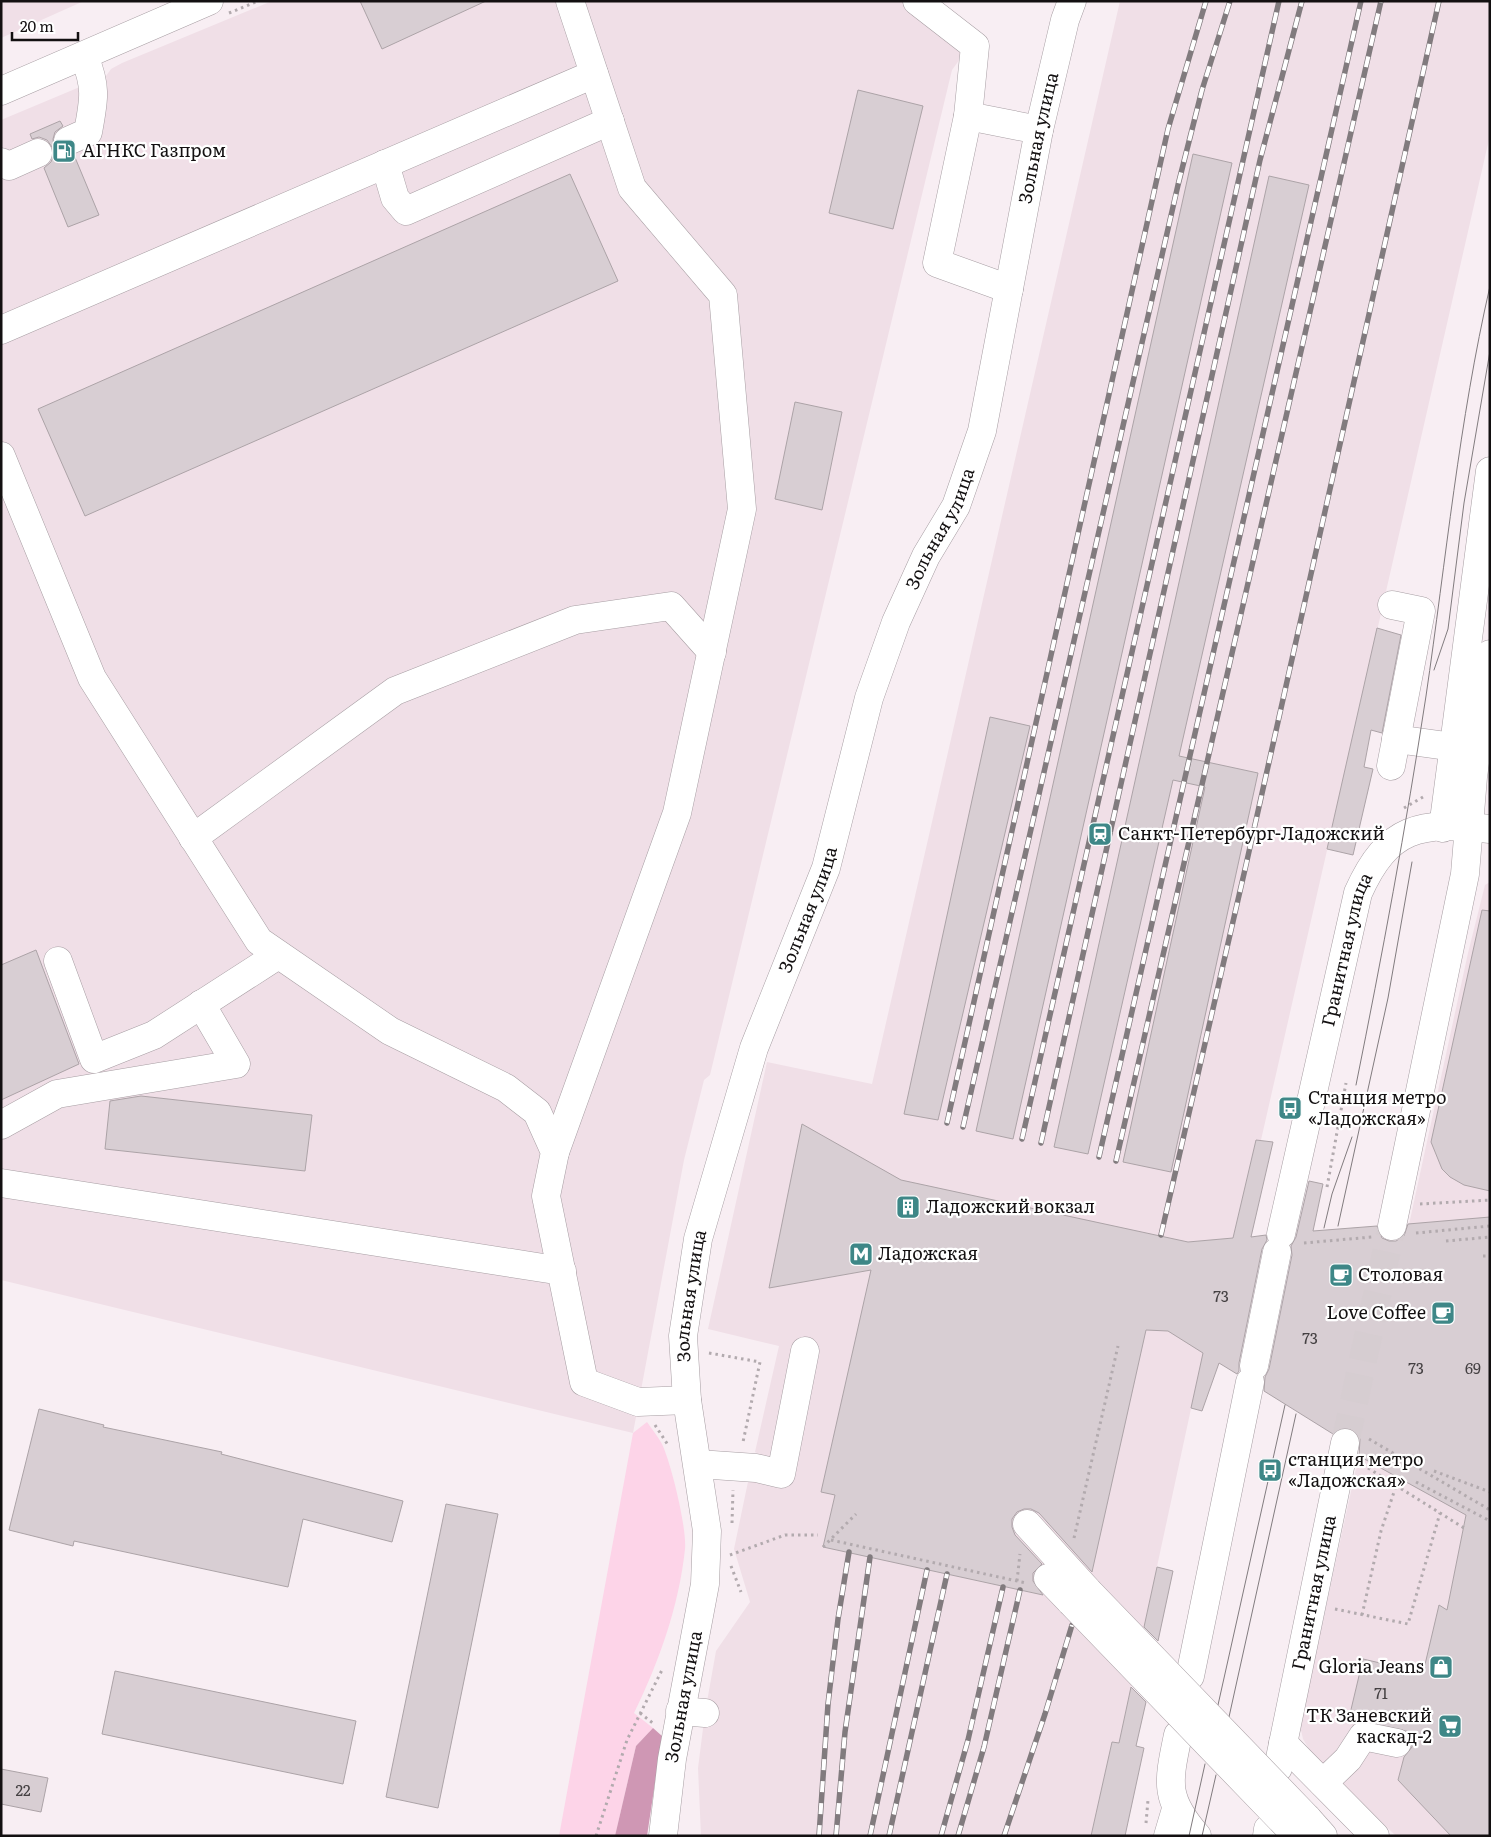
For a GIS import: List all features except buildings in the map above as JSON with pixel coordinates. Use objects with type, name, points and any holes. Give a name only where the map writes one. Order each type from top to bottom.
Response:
[{"type":"street","points":[[1,91],[209,1]]},
{"type":"street","points":[[570,1],[632,188],[723,295],[742,509],[677,813],[555,1152],[546,1196],[584,1382],[638,1402],[687,1400]]},
{"type":"street","points":[[917,1],[975,46],[968,116],[937,264],[1009,289]]},
{"type":"street","name":"Зольная улица","points":[[663,1836],[672,1759],[693,1712],[707,1557],[706,1531],[698,1464],[687,1400],[683,1336],[698,1239],[754,1048],[793,955],[826,868],[868,698],[896,622],[926,556],[956,506],[982,431],[1040,130],[1065,20],[1072,1]]},
{"type":"street","points":[[68,141],[88,132],[95,95],[91,71],[84,56]]},
{"type":"street","points":[[1,330],[594,74]]},
{"type":"street","points":[[968,116],[1040,130]]},
{"type":"street","points":[[385,164],[395,198],[406,211],[610,121]]},
{"type":"street","points":[[1,162],[9,166],[38,153]]},
{"type":"street","points":[[1,456],[92,678],[259,941],[390,1031],[506,1088],[538,1112],[555,1152]]},
{"type":"street","points":[[1467,828],[1454,747],[1490,471]]},
{"type":"street","points":[[193,838],[395,691],[575,620],[671,606],[712,652]]},
{"type":"street","points":[[1391,766],[1421,611],[1392,606]]},
{"type":"street","points":[[1392,1226],[1465,874],[1467,828],[1490,654]]},
{"type":"street","points":[[1396,739],[1454,747]]},
{"type":"street","name":"Гранитная улица","points":[[1190,1676],[1279,1243],[1358,893],[1378,856],[1390,843],[1404,834],[1417,829],[1467,828]]},
{"type":"street","points":[[94,1060],[154,1035],[278,955]]},
{"type":"street","points":[[58,961],[94,1060],[99,1087]]},
{"type":"street","points":[[1,1125],[57,1094],[236,1064],[201,1004]]},
{"type":"street","points":[[1,1183],[562,1271]]},
{"type":"street","points":[[698,1464],[738,1466],[781,1474],[804,1351]]},
{"type":"street","name":"Гранитная улица","points":[[1357,1441],[1281,1755],[1323,1783],[1375,1836]]},
{"type":"street","points":[[1027,1524],[1079,1596],[1292,1831]]},
{"type":"street","points":[[1040,1581],[1079,1596]]},
{"type":"street","points":[[1178,1735],[1170,1771],[1171,1792],[1176,1809],[1197,1836]]},
{"type":"street","points":[[1323,1783],[1348,1758],[1363,1736],[1397,1743]]},
{"type":"street","points":[[1168,1836],[1176,1809]]},
{"type":"path","points":[[1327,1187],[1346,1083]]},
{"type":"path","points":[[1413,1205],[1490,1200]]},
{"type":"path","points":[[1446,1241],[1490,1237]]},
{"type":"path","points":[[1483,1256],[1490,1256]]},
{"type":"path","points":[[707,1345],[709,1353],[760,1362],[731,1499]]},
{"type":"path","points":[[1072,1546],[1118,1346]]},
{"type":"path","points":[[648,1402],[651,1420],[667,1443],[669,1451]]},
{"type":"path","points":[[1357,1441],[1490,1510]]},
{"type":"path","points":[[1368,1468],[1464,1528]]},
{"type":"path","points":[[1434,1471],[1490,1492]]},
{"type":"path","points":[[1416,1482],[1490,1521]]},
{"type":"path","points":[[1362,1615],[1381,1531],[1396,1486]]},
{"type":"path","points":[[1330,1608],[1408,1624],[1440,1513]]},
{"type":"path","points":[[823,1547],[856,1514]]},
{"type":"path","points":[[727,1556],[784,1535],[818,1535]]},
{"type":"path","points":[[831,1540],[1017,1581],[1040,1581]]},
{"type":"path","points":[[1017,1581],[1021,1551]]},
{"type":"path","points":[[732,1568],[741,1592]]},
{"type":"path","points":[[738,1582],[743,1580]]},
{"type":"path","points":[[596,1836],[626,1740],[664,1666]]},
{"type":"shaded area","points":[[1,1],[84,1],[1,38]]},
{"type":"shaded area","points":[[272,1],[902,1],[965,52],[952,70],[710,1075],[704,1080],[684,1160],[633,1433],[1,1280],[1,120],[106,76],[111,69],[122,63]]},
{"type":"shaded area","points":[[1120,1],[1490,1],[1490,135],[1261,1140],[1256,1140],[1233,1238],[1188,1242],[1184,1270],[1203,1353],[1119,1743],[1112,1742],[1091,1836],[701,1836],[698,1768],[705,1713],[716,1651],[750,1602],[734,1549],[749,1477],[754,1478],[759,1454],[755,1452],[779,1346],[708,1329],[767,1062],[872,1084]]},
{"type":"shaded area","points":[[1490,882],[1490,1836],[1396,1836],[1312,1754],[1303,1739],[1300,1726],[1468,953],[1485,885]]},
{"type":"shaded area","points":[[647,1422],[662,1444],[670,1465],[678,1496],[685,1539],[678,1591],[667,1633],[652,1674],[634,1713],[653,1728],[636,1746],[615,1836],[559,1836],[633,1433]]},
{"type":"shaded area","points":[[653,1728],[662,1736],[647,1836],[615,1836],[636,1746]]},
{"type":"tunnel","points":[[1345,1443],[1392,1226]]},
{"type":"tram line","points":[[1356,1085],[1410,794],[1426,696],[1461,439],[1490,286]]},
{"type":"tram line","points":[[1434,670],[1448,629],[1464,503],[1490,351]]},
{"type":"tram line","points":[[1338,1226],[1388,998],[1412,862]]},
{"type":"tram line","points":[[1324,1228],[1332,1194],[1352,1137]]},
{"type":"tram line","points":[[1218,1705],[1285,1405]]},
{"type":"tram line","points":[[1229,1717],[1296,1414]]},
{"type":"tram line","points":[[1189,1836],[1205,1764]]},
{"type":"tram line","points":[[1202,1836],[1216,1775]]},
{"type":"railway","points":[[947,1123],[1168,129],[1206,1]]},
{"type":"railway","points":[[963,1127],[1178,185],[1202,90],[1230,1]]},
{"type":"railway","points":[[1022,1139],[1279,1]]},
{"type":"railway","points":[[1041,1143],[1260,160],[1302,1]]},
{"type":"railway","points":[[1099,1157],[1361,1]]},
{"type":"railway","points":[[1116,1161],[1381,1]]},
{"type":"railway","points":[[1161,1235],[1246,865],[1439,1]]},
{"type":"railway","points":[[819,1836],[828,1704],[838,1619],[849,1552]]},
{"type":"railway","points":[[836,1836],[845,1732],[870,1557]]},
{"type":"railway","points":[[870,1836],[927,1570]]},
{"type":"railway","points":[[889,1836],[947,1574]]},
{"type":"railway","points":[[941,1836],[968,1740],[1003,1587]]},
{"type":"railway","points":[[958,1836],[984,1747],[1020,1590]]},
{"type":"railway","points":[[1004,1836],[1045,1714],[1072,1625]]},
{"type":"place","name":"АГНКС Газпром","points":[[64,151]]},
{"type":"place","name":"Санкт-Петербург-Ладожский","points":[[1100,834]]},
{"type":"place","name":"Станция метро «Ладожская»","points":[[1290,1108]]},
{"type":"place","name":"Ладожский вокзал","points":[[908,1207]]},
{"type":"place","name":"Ладожская","points":[[861,1254]]},
{"type":"place","name":"Столовая","points":[[1341,1275]]},
{"type":"place","name":"Love Coffee","points":[[1443,1313]]},
{"type":"place","name":"станция метро «Ладожская»","points":[[1270,1470]]},
{"type":"place","name":"Gloria Jeans","points":[[1441,1667]]},
{"type":"place","name":"ТК Заневский каскад-2","points":[[1450,1726]]}]
